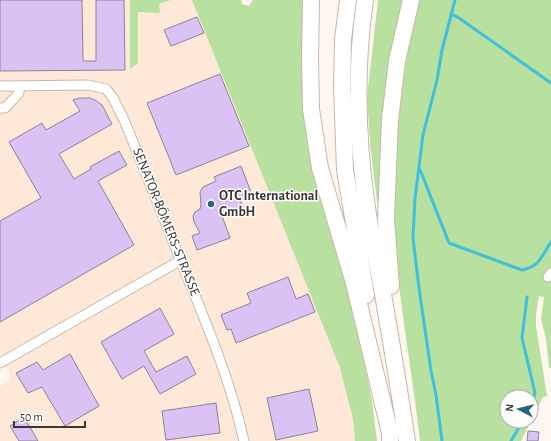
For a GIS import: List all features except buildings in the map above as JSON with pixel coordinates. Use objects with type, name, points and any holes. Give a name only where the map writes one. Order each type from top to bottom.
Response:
[{"type":"highway","points":[[311,0],[311,109],[320,168],[354,284],[371,350],[390,433],[390,441]]},
{"type":"highway","points":[[348,0],[343,38],[342,88],[345,170],[354,230],[364,281],[371,350]]},
{"type":"highway","points":[[365,0],[362,23],[358,91],[362,169],[407,441]]},
{"type":"highway","points":[[392,344],[386,218],[390,120],[397,61],[411,0]]},
{"type":"street","name":"SENATOR-BÖMERS-STRASSE","points":[[0,86],[88,85],[106,89],[113,98],[124,120],[208,326],[226,375],[244,441]]},
{"type":"street","points":[[0,108],[4,108],[19,93],[19,86]]},
{"type":"street","points":[[0,363],[181,260]]},
{"type":"shaded area","points":[[0,0],[130,0],[130,68],[138,63],[138,12],[160,13],[158,4],[171,0],[192,0],[340,368],[353,419],[355,441],[0,441],[0,386],[9,381],[10,374],[0,353]]},
{"type":"green space","points":[[130,0],[171,0],[159,4],[160,13],[138,12],[138,63],[130,69]]},
{"type":"green space","points":[[192,0],[241,0],[242,4],[249,6],[253,0],[305,0],[304,50],[372,401],[377,441],[355,441],[353,419],[340,368]]},
{"type":"green space","points":[[378,0],[405,0],[380,203],[377,202],[370,142],[367,97]]},
{"type":"green space","points":[[419,0],[551,0],[551,368],[549,368],[546,339],[541,319],[544,297],[539,296],[536,326],[547,396],[543,397],[539,405],[539,389],[499,389],[499,429],[527,429],[521,441],[420,441],[396,259],[394,229],[393,198],[395,148],[404,74]]},
{"type":"waterway","points":[[442,441],[413,238],[415,198],[423,135],[455,0]]},
{"type":"waterway","points":[[451,14],[459,18],[551,83]]},
{"type":"waterway","points":[[419,167],[449,243],[522,270],[537,263],[551,242]]},
{"type":"waterway","points":[[527,297],[522,338],[534,389]]},
{"type":"waterway","points":[[511,441],[518,429]]},
{"type":"place","name":"OTC International GmbH","points":[[211,204]]}]
